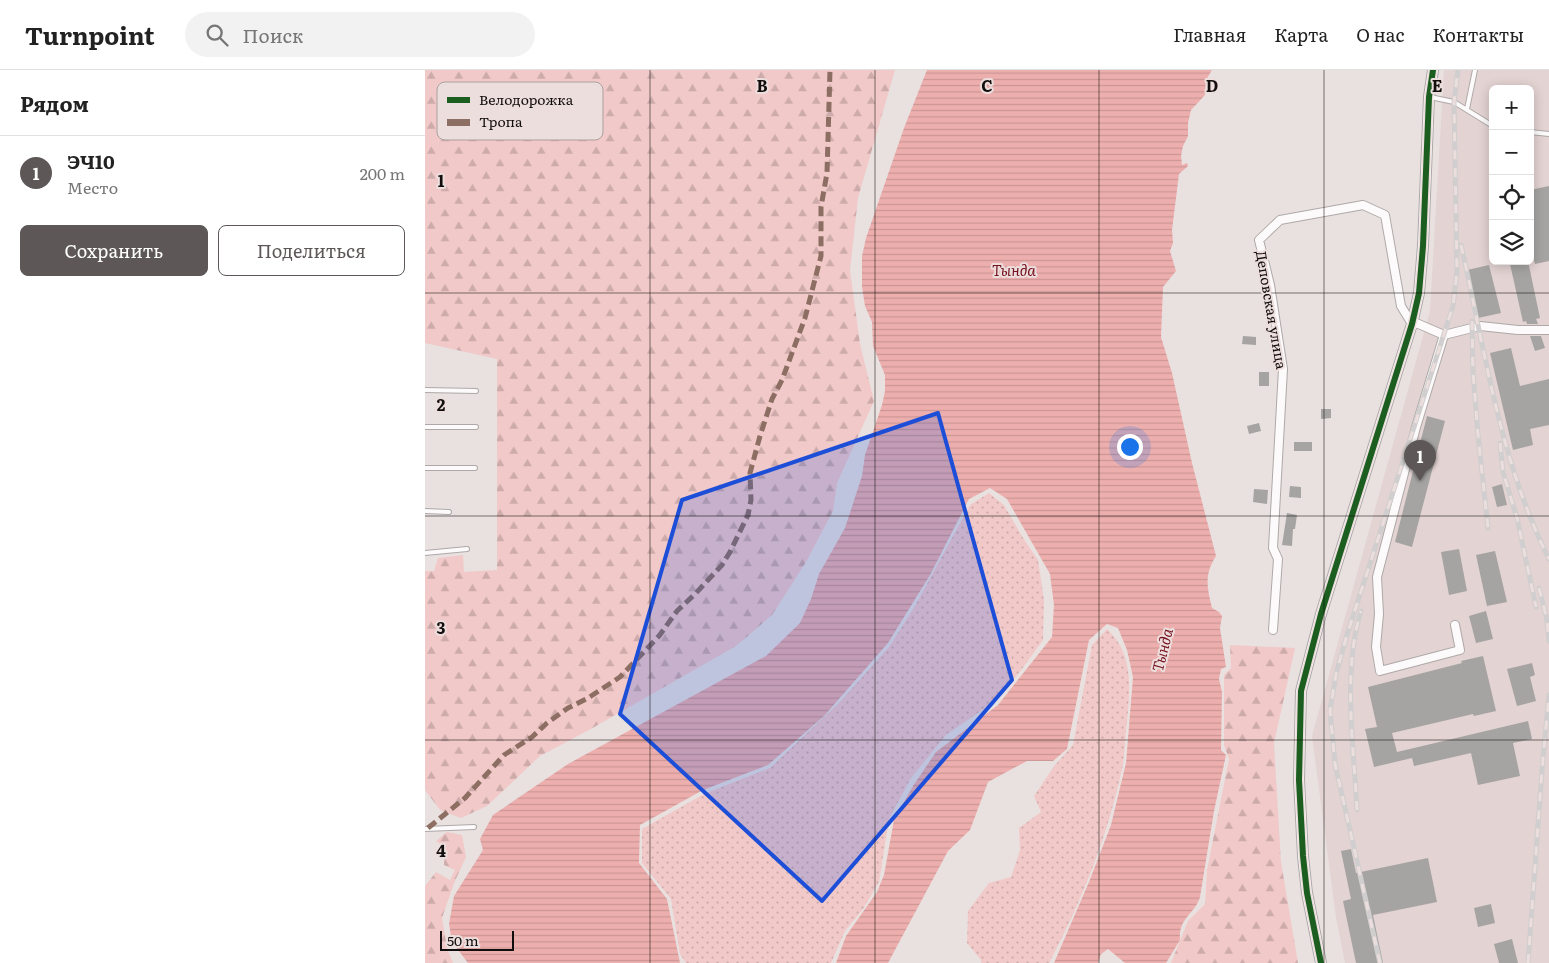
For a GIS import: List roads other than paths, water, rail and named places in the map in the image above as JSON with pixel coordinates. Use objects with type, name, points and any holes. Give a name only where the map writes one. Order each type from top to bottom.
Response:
[{"type":"street","points":[[1321,963],[1307,893],[1303,856],[1299,780],[1301,691],[1321,614],[1419,293],[1423,246],[1429,97],[1433,70]]},
{"type":"street","name":"Деповская улица","points":[[1273,630],[1278,559],[1273,548],[1283,369],[1270,285],[1259,240],[1280,220],[1363,205],[1385,215],[1401,306],[1411,324]]},
{"type":"street","points":[[1411,324],[1413,325],[1414,322],[1444,335],[1480,326],[1518,330],[1549,330]]},
{"type":"street","points":[[1444,335],[1416,427],[1377,577],[1379,614],[1376,647],[1380,671],[1460,650],[1455,625]]},
{"type":"lane","points":[[1467,109],[1475,70]]},
{"type":"lane","points":[[1429,97],[1454,102],[1489,123]]},
{"type":"lane","points":[[1534,132],[1549,134]]},
{"type":"lane","points":[[425,390],[476,391]]},
{"type":"lane","points":[[425,427],[476,427]]},
{"type":"lane","points":[[425,468],[475,468]]},
{"type":"lane","points":[[425,511],[449,512]]},
{"type":"lane","points":[[425,552],[467,550]]},
{"type":"lane","points":[[425,828],[474,827]]},
{"type":"water","name":"Тында","points":[[927,70],[1212,70],[1206,80],[1205,95],[1191,110],[1188,136],[1181,156],[1182,165],[1187,163],[1188,166],[1179,174],[1172,230],[1173,243],[1170,251],[1176,271],[1163,287],[1161,337],[1172,373],[1192,463],[1216,556],[1208,575],[1208,587],[1212,608],[1222,616],[1220,628],[1226,667],[1221,669],[1219,679],[1222,692],[1221,750],[1226,755],[1214,811],[1200,897],[1198,903],[1184,921],[1180,940],[1166,963],[1125,963],[1108,949],[1101,954],[1098,963],[1054,963],[1111,825],[1126,763],[1133,677],[1127,650],[1118,628],[1107,624],[1089,640],[1067,749],[1053,761],[1027,761],[988,782],[970,830],[948,851],[888,963],[836,963],[846,936],[877,892],[884,875],[894,820],[913,786],[936,752],[998,705],[1052,637],[1054,605],[1050,574],[1007,499],[990,488],[969,499],[930,575],[888,643],[824,716],[768,765],[703,790],[640,825],[639,863],[667,899],[680,963],[468,963],[452,942],[449,924],[454,896],[483,850],[480,839],[493,815],[568,764],[766,656],[800,623],[811,599],[819,574],[845,528],[862,476],[865,455],[882,405],[885,391],[885,375],[873,346],[872,322],[865,306],[862,287],[862,256],[866,238],[904,128]]},
{"type":"railway","points":[[1380,963],[1335,764],[1330,711],[1336,674],[1347,635],[1453,306],[1457,272],[1454,102],[1458,70]]},
{"type":"railway","points":[[1461,245],[1486,365],[1506,445],[1532,522],[1549,559]]},
{"type":"railway","points":[[1472,321],[1473,372],[1488,528]]},
{"type":"railway","points":[[1500,443],[1503,472],[1517,518],[1536,607]]},
{"type":"railway","points":[[1539,588],[1547,620],[1549,641]]},
{"type":"railway","points":[[1357,810],[1351,685],[1355,635],[1361,611]]},
{"type":"railway","points":[[1528,963],[1549,695]]},
{"type":"place","name":"ЭЧ10","points":[[1420,481]]}]
